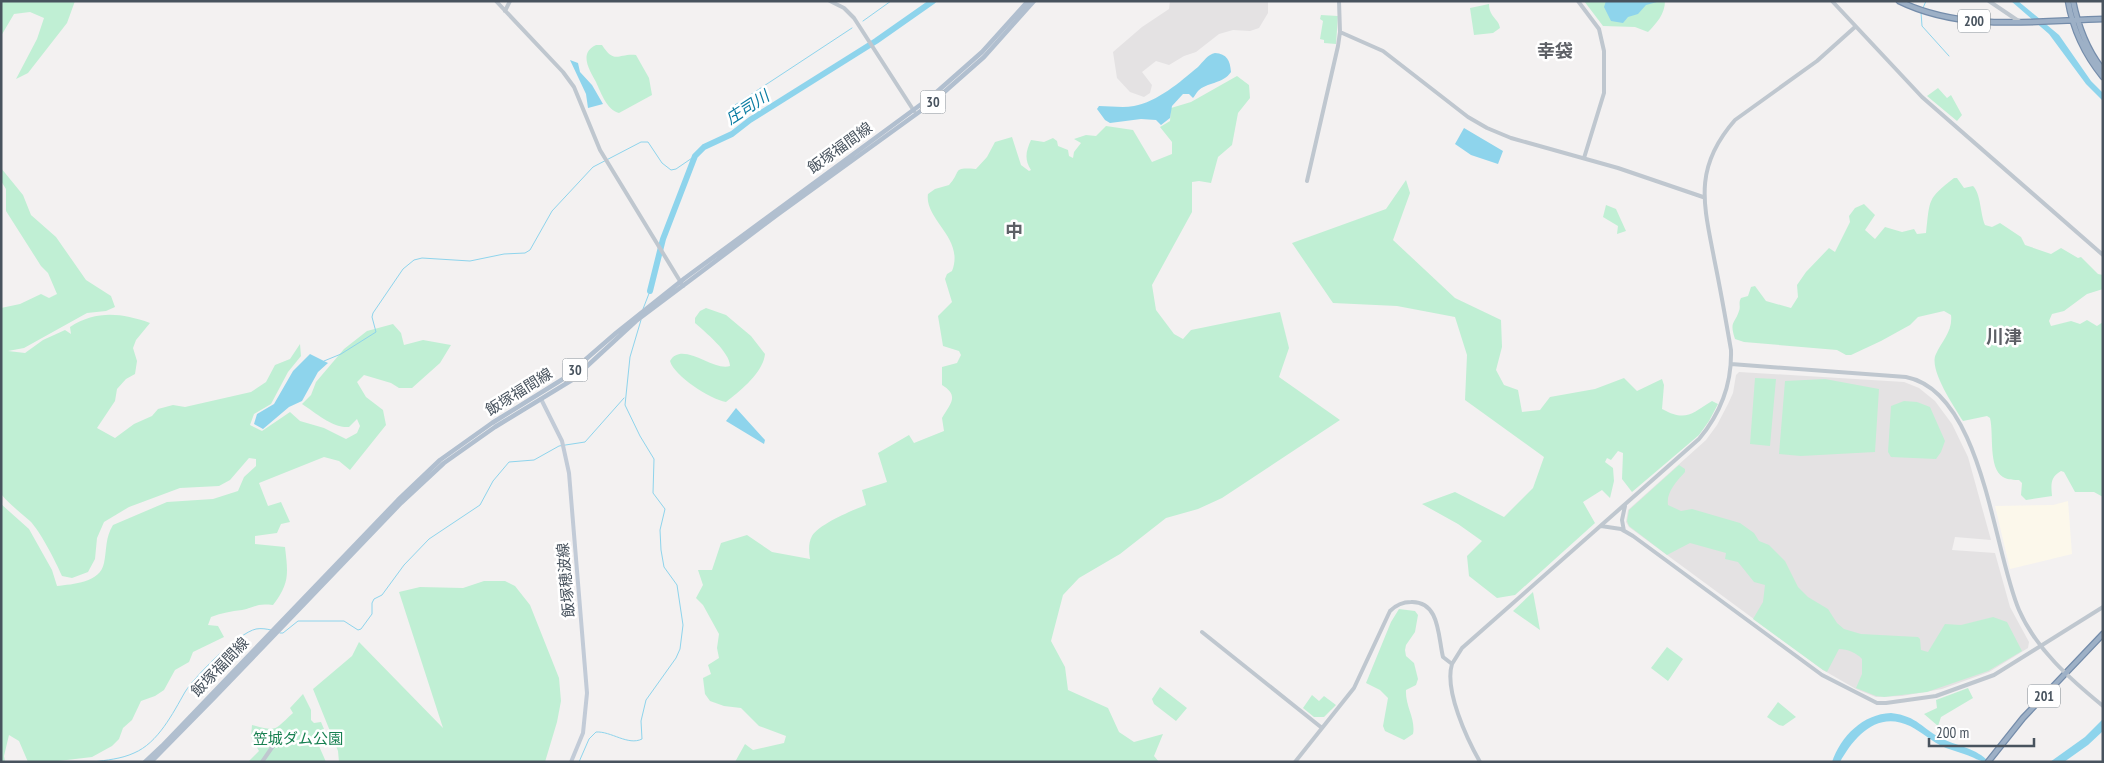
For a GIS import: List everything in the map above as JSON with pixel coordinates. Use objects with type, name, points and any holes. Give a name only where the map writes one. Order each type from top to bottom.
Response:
[{"type":"highway","name":"200","points":[[1899,1],[1922,11],[1965,21],[2023,22],[2074,20]]},
{"type":"highway","points":[[2068,1],[2086,54],[2103,77]]},
{"type":"highway","points":[[2074,1],[2074,20],[2089,50],[2103,70]]},
{"type":"highway","points":[[2074,20],[2103,19]]},
{"type":"highway","name":"201","points":[[1988,762],[2023,718],[2103,634]]},
{"type":"main road","name":"飯塚福間線","points":[[915,112],[972,62],[1028,1]]},
{"type":"main road","name":"飯塚福間線","points":[[145,762],[415,483],[467,440],[574,371],[616,333],[915,112],[979,62],[1034,1]]},
{"type":"main road","name":"飯塚福間線","points":[[151,762],[423,481],[473,441],[572,380],[627,328],[682,284]]},
{"type":"main road","name":"飯塚穂波線","points":[[541,399],[563,445],[569,473],[587,693],[583,733],[571,762]]},
{"type":"street","points":[[496,1],[563,72],[574,88],[600,150],[682,284]]},
{"type":"street","points":[[505,11],[510,1]]},
{"type":"street","points":[[830,1],[844,8],[854,18],[915,112]]},
{"type":"street","points":[[1307,181],[1340,32],[1339,1]]},
{"type":"street","points":[[1578,1],[1600,29],[1604,51],[1604,93],[1584,158]]},
{"type":"street","points":[[1832,1],[1922,98],[2103,255]]},
{"type":"street","points":[[1989,1],[2023,22]]},
{"type":"street","points":[[1480,762],[1469,742],[1453,692],[1450,674],[1452,664],[1462,648],[1602,526],[1709,428],[1726,394],[1731,364],[1731,350],[1703,197],[1707,169],[1712,154],[1725,131],[1735,120],[1817,61],[1855,26]]},
{"type":"street","points":[[1340,32],[1383,51],[1468,117],[1487,128],[1511,138],[1584,158],[1703,197]]},
{"type":"street","points":[[1731,364],[1906,377],[1921,381],[1934,390],[1957,418],[1977,460],[2012,592],[2025,622],[2040,646],[2066,673],[2103,706]]},
{"type":"street","points":[[1624,530],[1622,520],[1626,504]]},
{"type":"street","points":[[1602,526],[1624,530],[1822,675],[1877,703],[1936,696],[1994,675],[2103,607]]},
{"type":"street","points":[[1295,762],[1354,688],[1385,620],[1395,606],[1409,602],[1418,602],[1430,609],[1435,618],[1443,657],[1452,664]]},
{"type":"street","points":[[1202,632],[1322,728]]},
{"type":"street","points":[[262,762],[273,746]]},
{"type":"shaded area","points":[[1170,1],[1268,1],[1268,13],[1259,28],[1250,31],[1233,30],[1219,34],[1196,52],[1184,56],[1169,65],[1156,61],[1142,72],[1152,85],[1150,93],[1144,97],[1130,92],[1117,78],[1113,52],[1142,27],[1169,9]]},
{"type":"shaded area","points":[[1739,372],[1904,382],[1919,388],[1935,401],[1952,424],[1968,457],[1991,540],[1955,537],[1952,550],[1995,553],[2010,607],[2029,642],[2028,648],[1989,672],[1942,689],[1902,696],[1876,697],[1856,689],[1823,670],[1629,527],[1626,522],[1628,510],[1706,440],[1717,425],[1733,393],[1736,375]]},
{"type":"shaded area","points":[[2068,501],[2072,554],[2010,569],[1995,506],[2053,505]]},
{"type":"green space","points":[[1,1],[75,1],[67,23],[28,73],[16,79],[37,39],[44,18],[30,12],[14,14],[1,36]]},
{"type":"green space","points":[[1584,1],[1665,1],[1665,6],[1657,22],[1648,32],[1635,27],[1603,26]]},
{"type":"green space","points":[[1489,4],[1489,8],[1500,28],[1493,33],[1474,35],[1470,8]]},
{"type":"green space","points":[[1321,15],[1338,16],[1336,44],[1324,43],[1324,40],[1320,39],[1323,21],[1320,19]]},
{"type":"green space","points":[[596,45],[602,45],[610,55],[617,57],[636,55],[649,78],[652,95],[619,113],[611,108],[602,96],[587,62],[588,53]]},
{"type":"green space","points":[[1237,76],[1249,85],[1250,98],[1238,113],[1232,145],[1218,157],[1211,183],[1192,182],[1192,212],[1152,285],[1156,310],[1174,334],[1183,339],[1191,330],[1280,312],[1289,348],[1279,377],[1340,420],[1222,498],[1198,509],[1166,518],[1120,554],[1079,578],[1063,595],[1051,641],[1065,667],[1068,690],[1108,708],[1119,732],[1134,742],[1163,734],[1154,756],[1159,762],[735,762],[745,744],[753,750],[784,743],[786,736],[759,726],[741,708],[724,706],[710,701],[705,694],[703,678],[711,674],[708,665],[719,658],[717,648],[719,634],[703,605],[696,598],[703,585],[698,570],[712,570],[721,543],[747,535],[772,552],[810,559],[810,542],[816,531],[837,518],[866,505],[862,490],[887,482],[878,453],[909,435],[914,443],[944,431],[942,418],[952,397],[951,393],[942,385],[942,367],[957,363],[961,355],[959,351],[943,346],[938,316],[952,302],[945,279],[947,274],[952,271],[955,259],[949,239],[928,203],[928,194],[935,189],[949,185],[960,169],[976,169],[987,157],[995,142],[1012,137],[1021,165],[1029,171],[1031,170],[1026,155],[1031,140],[1044,142],[1053,138],[1057,141],[1058,146],[1068,150],[1069,156],[1073,158],[1074,152],[1081,143],[1074,139],[1086,135],[1096,136],[1106,126],[1133,130],[1152,162],[1172,154],[1172,142],[1160,127],[1170,121],[1171,108],[1191,102]]},
{"type":"green space","points":[[1938,88],[1947,98],[1951,95],[1962,115],[1957,121],[1927,96]]},
{"type":"green space","points":[[1,168],[23,195],[31,215],[56,237],[86,280],[111,296],[115,307],[106,311],[87,313],[24,348],[8,351],[25,353],[43,340],[65,330],[71,334],[70,327],[90,318],[100,316],[119,315],[150,323],[136,340],[133,348],[137,361],[135,374],[126,379],[117,389],[115,401],[97,428],[115,438],[134,424],[152,416],[158,409],[173,405],[185,407],[251,392],[266,382],[275,365],[290,359],[300,344],[301,356],[288,372],[271,404],[254,414],[250,425],[262,431],[290,412],[300,421],[324,428],[346,439],[357,433],[360,426],[357,419],[349,427],[343,427],[324,419],[302,404],[311,395],[316,382],[344,349],[367,331],[393,324],[401,333],[404,345],[423,340],[451,345],[440,363],[412,388],[399,388],[391,383],[364,375],[357,382],[366,397],[383,410],[386,425],[350,470],[339,461],[324,457],[259,483],[268,506],[281,502],[290,522],[281,524],[277,533],[255,536],[255,544],[285,547],[287,564],[285,584],[273,605],[259,605],[211,617],[208,625],[218,626],[224,637],[193,652],[189,662],[175,670],[164,690],[155,696],[141,701],[132,720],[123,728],[119,739],[112,746],[92,757],[50,762],[28,762],[19,741],[9,735],[4,756],[5,762],[1,762],[1,504],[29,529],[52,570],[57,586],[78,583],[92,579],[101,570],[104,563],[107,539],[113,525],[167,502],[213,499],[238,491],[244,477],[256,466],[256,459],[249,458],[230,480],[219,486],[180,488],[129,507],[104,522],[97,538],[95,559],[88,572],[72,578],[62,576],[48,547],[34,526],[1,494],[1,308],[20,304],[41,294],[49,298],[57,294],[48,273],[41,266],[6,211],[6,189],[1,181]]},
{"type":"green space","points":[[1954,178],[1957,178],[1964,188],[1973,186],[1976,189],[1985,225],[1992,227],[2000,223],[2021,237],[2025,245],[2051,254],[2061,248],[2078,258],[2081,257],[2098,274],[2103,275],[2103,289],[2087,294],[2064,311],[2052,314],[2049,321],[2051,326],[2071,321],[2080,324],[2087,320],[2097,326],[2103,322],[2103,497],[2094,492],[2075,492],[2064,472],[2061,471],[2053,479],[2052,496],[2026,500],[2021,495],[2022,483],[2019,480],[2007,479],[1998,473],[1993,459],[1990,418],[1987,416],[1963,421],[1949,398],[1936,369],[1936,354],[1949,331],[1951,321],[1951,315],[1944,311],[1918,317],[1910,325],[1851,355],[1846,355],[1837,350],[1744,342],[1735,339],[1733,323],[1740,309],[1740,300],[1748,296],[1751,287],[1755,286],[1766,301],[1791,308],[1798,297],[1797,285],[1806,272],[1829,248],[1835,252],[1850,222],[1849,216],[1855,208],[1864,204],[1875,215],[1865,230],[1875,239],[1885,227],[1902,232],[1914,229],[1917,234],[1926,233],[1931,201]]},
{"type":"green space","points":[[1406,180],[1410,193],[1393,240],[1455,298],[1501,320],[1502,347],[1496,370],[1504,385],[1518,390],[1522,412],[1540,410],[1550,397],[1595,389],[1624,378],[1637,391],[1662,379],[1664,385],[1662,409],[1677,415],[1683,416],[1693,413],[1712,401],[1718,404],[1699,435],[1632,492],[1622,479],[1623,453],[1618,451],[1611,460],[1607,458],[1605,462],[1613,468],[1614,481],[1610,498],[1602,490],[1583,502],[1595,523],[1515,595],[1497,598],[1469,576],[1467,556],[1482,541],[1458,524],[1422,504],[1455,492],[1504,517],[1533,488],[1544,457],[1465,400],[1467,355],[1455,317],[1397,306],[1333,303],[1292,243],[1386,209]]},
{"type":"green space","points":[[1606,205],[1616,209],[1626,231],[1617,234],[1618,226],[1603,217]]},
{"type":"green space","points":[[706,308],[726,315],[751,336],[765,354],[760,368],[755,375],[726,402],[711,396],[685,380],[670,361],[675,355],[682,354],[723,367],[730,366],[722,349],[695,323],[695,318],[700,311]]},
{"type":"green space","points":[[1755,378],[1776,379],[1770,446],[1750,444]]},
{"type":"green space","points":[[1825,379],[1879,389],[1875,452],[1801,456],[1779,454],[1785,381]]},
{"type":"green space","points":[[1904,401],[1917,402],[1930,407],[1945,441],[1936,459],[1891,457],[1888,452],[1891,406]]},
{"type":"green space","points":[[1679,465],[1685,469],[1685,472],[1670,491],[1668,505],[1681,511],[1692,509],[1740,523],[1754,533],[1759,541],[1769,545],[1785,561],[1798,587],[1808,597],[1828,609],[1837,623],[1844,629],[1861,634],[1918,637],[1921,650],[1928,652],[1945,624],[1961,625],[1993,617],[2007,622],[2022,651],[1988,671],[1927,692],[1884,697],[1856,688],[1862,674],[1862,659],[1857,655],[1839,649],[1827,672],[1753,619],[1763,602],[1765,585],[1754,582],[1738,562],[1725,559],[1726,553],[1690,543],[1667,555],[1629,526],[1627,521],[1629,510]]},
{"type":"green space","points":[[484,581],[505,581],[515,586],[530,605],[559,678],[561,701],[545,762],[339,762],[338,751],[313,689],[352,656],[359,642],[443,728],[399,592],[420,587],[463,588]]},
{"type":"green space","points":[[1533,592],[1540,630],[1513,611]]},
{"type":"green space","points":[[1399,609],[1415,611],[1418,615],[1415,632],[1406,645],[1405,650],[1406,656],[1414,663],[1418,679],[1416,685],[1406,690],[1414,728],[1413,734],[1404,740],[1385,731],[1383,726],[1388,698],[1380,690],[1366,683],[1391,622]]},
{"type":"green space","points":[[1667,647],[1683,659],[1668,681],[1651,668]]},
{"type":"green space","points":[[1160,687],[1187,708],[1176,721],[1154,704],[1152,699]]},
{"type":"green space","points":[[1968,688],[1973,698],[1941,717],[1938,726],[1924,714],[1937,708],[1936,700]]},
{"type":"green space","name":"笠城ダム公園","points":[[303,694],[311,710],[311,720],[314,723],[321,722],[324,729],[319,746],[326,762],[248,762],[259,751],[251,737],[252,725],[271,729],[279,726],[293,713],[290,708]]},
{"type":"green space","points":[[1312,695],[1319,701],[1324,696],[1336,705],[1324,717],[1314,717],[1303,708]]},
{"type":"green space","points":[[1778,702],[1796,717],[1783,726],[1767,717]]},
{"type":"water","points":[[1606,1],[1657,2],[1646,5],[1638,14],[1628,17],[1623,23],[1611,21],[1604,7]]},
{"type":"water","points":[[2011,1],[2018,1],[2059,35],[2091,81],[2103,93],[2103,101],[2086,84],[2049,34]]},
{"type":"water","points":[[1215,53],[1227,58],[1231,72],[1228,76],[1202,88],[1193,98],[1189,94],[1183,94],[1172,106],[1170,118],[1161,125],[1156,120],[1141,119],[1110,123],[1105,120],[1097,109],[1099,106],[1134,106],[1160,96]]},
{"type":"water","points":[[570,60],[578,63],[580,72],[592,85],[603,104],[588,108],[586,94]]},
{"type":"water","points":[[1464,128],[1503,151],[1498,164],[1471,155],[1455,144]]},
{"type":"water","points":[[310,354],[328,363],[318,372],[302,401],[289,407],[263,429],[254,424],[257,414],[274,404],[293,371]]},
{"type":"water","points":[[736,408],[765,440],[764,444],[726,421]]},
{"type":"water","points":[[1891,713],[1914,720],[1936,735],[1979,754],[1989,762],[1946,748],[1910,726],[1887,721],[1868,729],[1852,744],[1840,762],[1832,762],[1841,744],[1854,728],[1871,717]]},
{"type":"water","points":[[2103,719],[2103,731],[2088,745],[2064,762],[2050,762],[2085,737]]},
{"type":"waterway","points":[[863,21],[891,1]]},
{"type":"waterway","name":"庄司川","points":[[650,291],[663,239],[695,156],[704,147],[732,134],[750,120],[876,41],[933,1]]},
{"type":"waterway","points":[[1923,8],[1926,1]]},
{"type":"waterway","points":[[1921,12],[1922,26],[1949,56]]},
{"type":"waterway","points":[[735,105],[852,28]]},
{"type":"waterway","points":[[324,361],[341,354],[376,332],[372,317],[373,313],[403,269],[414,260],[422,258],[470,261],[504,254],[525,253],[530,250],[552,211],[593,167],[641,142],[648,142],[662,163],[671,170],[676,169],[695,156]]},
{"type":"waterway","points":[[643,309],[650,291]]},
{"type":"waterway","points":[[579,762],[589,739],[596,732],[631,741],[642,739],[641,721],[646,700],[676,658],[680,649],[683,625],[677,585],[664,567],[661,550],[660,530],[665,509],[653,493],[654,459],[625,405],[630,357],[641,320]]},
{"type":"waterway","points":[[280,633],[283,633],[298,621],[344,621],[358,630],[361,629],[372,614],[374,599],[382,595],[404,565],[429,539],[480,505],[493,481],[509,462],[534,460],[559,446],[585,442],[624,398]]},
{"type":"waterway","points":[[93,762],[124,757],[143,748],[164,727],[190,685],[228,646],[248,632],[256,629],[271,630]]},
{"type":"waterway","points":[[70,762],[75,762]]},
{"type":"district","name":"幸袋","points":[[1555,51]]},
{"type":"district","name":"中","points":[[1014,231]]},
{"type":"district","name":"川津","points":[[2004,337]]}]
